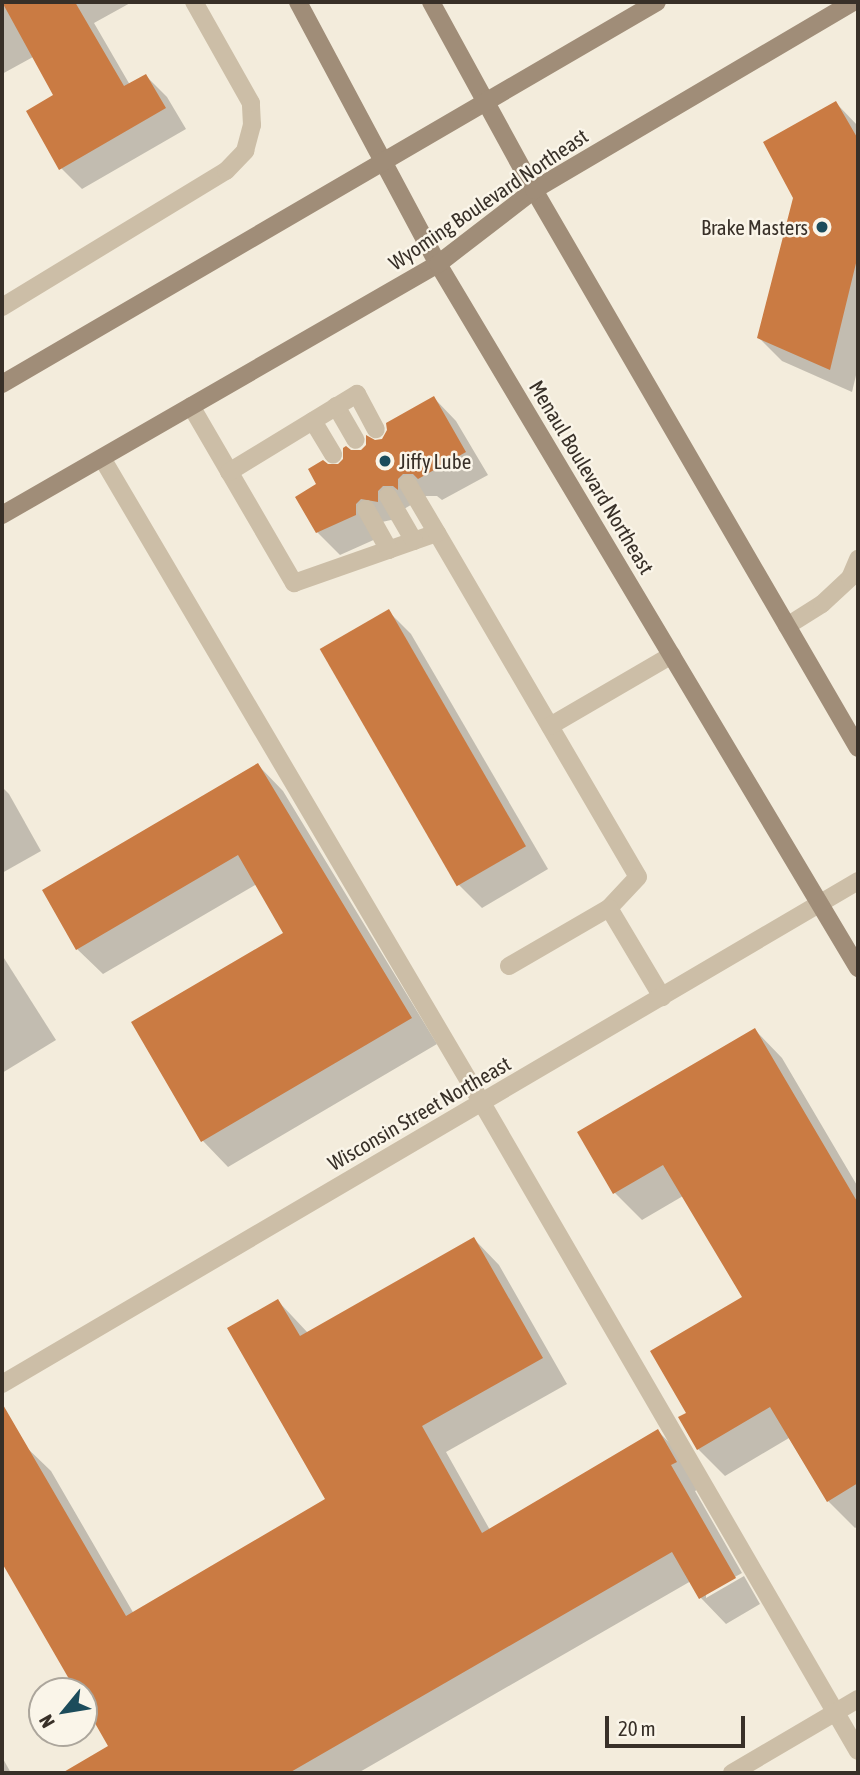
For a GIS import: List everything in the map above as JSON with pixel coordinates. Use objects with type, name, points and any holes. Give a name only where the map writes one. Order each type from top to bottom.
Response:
[{"type":"main road","name":"Menaul Boulevard Northeast","points":[[298,2],[438,264],[858,968]]},
{"type":"main road","points":[[431,2],[534,190],[858,748]]},
{"type":"main road","points":[[2,384],[657,2]]},
{"type":"main road","name":"Wyoming Boulevard Northeast","points":[[2,515],[438,264],[534,190],[853,2]]},
{"type":"street","points":[[2,307],[226,171],[245,151],[252,125],[251,103],[194,2]]},
{"type":"street","points":[[229,472],[356,394],[376,429]]},
{"type":"street","points":[[191,406],[293,583],[437,533]]},
{"type":"street","points":[[336,406],[356,440]]},
{"type":"street","points":[[313,421],[333,454]]},
{"type":"street","points":[[102,458],[482,1103],[858,1751]]},
{"type":"street","points":[[408,484],[638,877],[609,908],[509,966]]},
{"type":"street","points":[[388,496],[414,541]]},
{"type":"street","points":[[366,509],[389,550]]},
{"type":"street","points":[[788,626],[822,604],[850,579],[858,559]]},
{"type":"street","points":[[550,726],[671,655]]},
{"type":"street","name":"Wisconsin Street Northeast","points":[[2,1384],[858,881]]},
{"type":"street","points":[[609,908],[662,997]]},
{"type":"street","points":[[732,1773],[858,1699]]},
{"type":"building","points":[[2,2],[75,2],[124,86],[146,74],[166,108],[59,170],[26,111],[53,95]]},
{"type":"building","name":"Brake Masters","points":[[836,101],[858,139],[858,255],[830,370],[757,338],[793,198],[763,142]]},
{"type":"building","name":"Jiffy Lube","points":[[434,396],[466,452],[418,479],[413,474],[403,474],[398,479],[398,490],[393,486],[383,486],[378,491],[378,502],[361,499],[356,504],[356,515],[316,533],[295,497],[316,484],[308,469],[323,460],[328,464],[338,464],[343,459],[343,448],[346,446],[351,450],[361,450],[366,445],[366,435],[375,440],[382,439],[387,430],[386,423]]},
{"type":"building","points":[[389,609],[526,846],[457,886],[320,649]]},
{"type":"building","points":[[258,763],[412,1018],[201,1142],[131,1022],[283,933],[238,855],[76,950],[42,890]]},
{"type":"building","points":[[755,1028],[858,1203],[858,1483],[827,1502],[770,1407],[697,1450],[678,1417],[686,1413],[650,1351],[742,1297],[663,1165],[613,1194],[577,1132]]},
{"type":"building","points":[[474,1237],[543,1358],[422,1426],[482,1533],[658,1429],[677,1462],[671,1465],[736,1578],[699,1599],[672,1552],[289,1773],[62,1773],[108,1746],[98,1728],[98,1677],[68,1677],[2,1563],[2,1403],[126,1616],[325,1499],[227,1328],[278,1299],[300,1336]]},
{"type":"place","name":"Brake Masters","points":[[822,227]]},
{"type":"place","name":"Jiffy Lube","points":[[385,461]]}]
